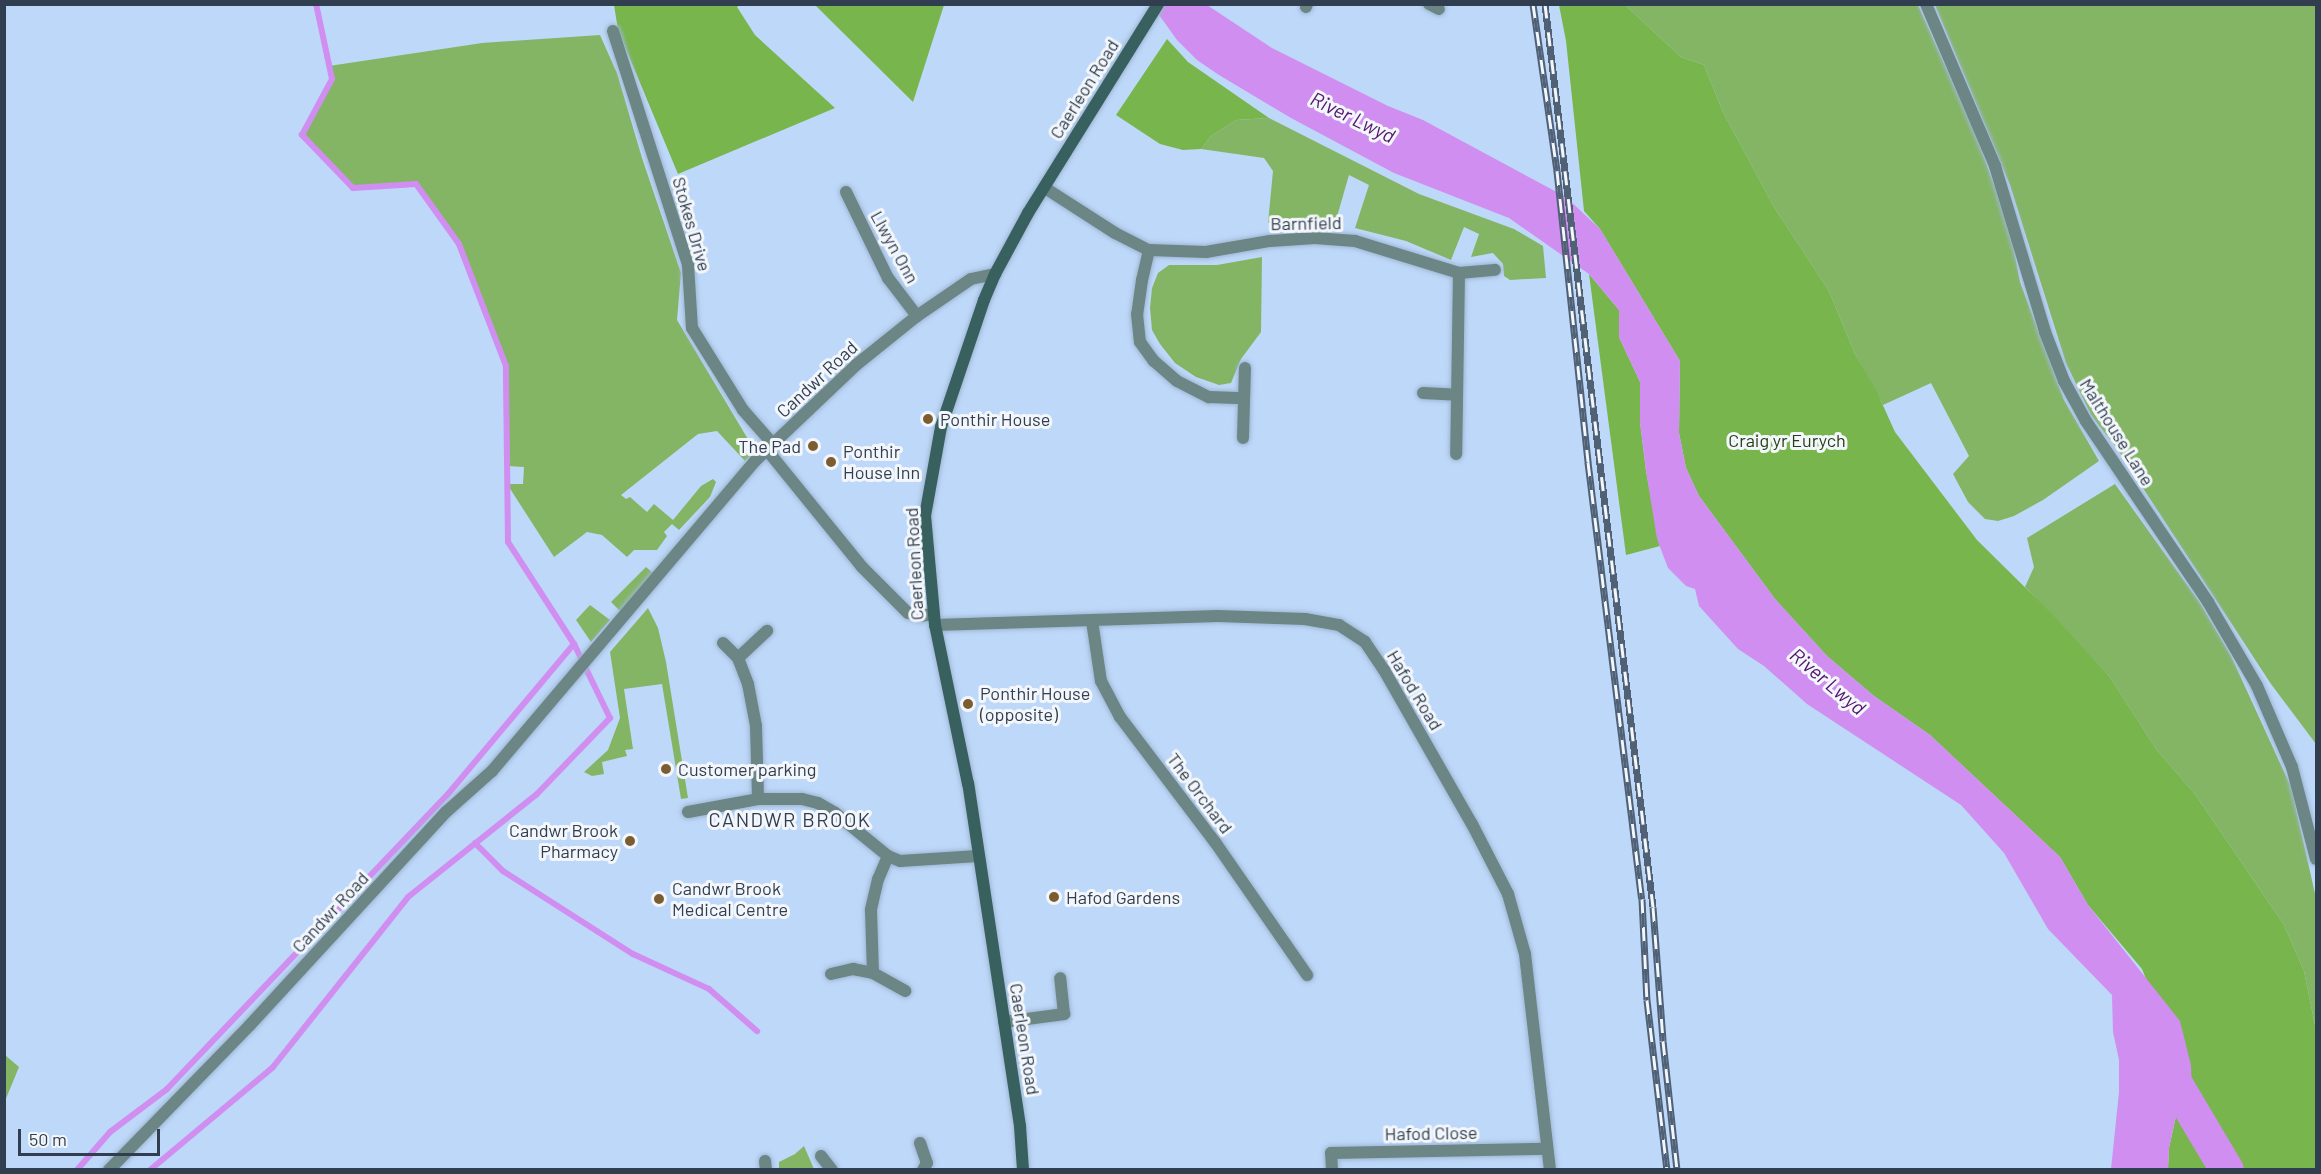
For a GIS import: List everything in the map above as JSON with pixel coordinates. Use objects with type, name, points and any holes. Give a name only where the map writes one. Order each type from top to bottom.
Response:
[{"type":"main road","name":"Caerleon Road","points":[[1023,1170],[1020,1126],[968,784],[934,619],[925,516],[940,427],[995,274],[1014,238],[1154,10]]},
{"type":"street","name":"Malthouse Lane","points":[[1926,4],[1995,166],[2045,332],[2064,381],[2086,421],[2208,602],[2257,686],[2292,767],[2316,859]]},
{"type":"street","name":"Stokes Drive","points":[[613,31],[688,265],[692,327],[743,410],[862,567],[908,613],[934,619]]},
{"type":"street","name":"Barnfield","points":[[1045,188],[1115,233],[1149,250],[1206,252],[1270,241],[1315,238],[1355,241],[1459,273],[1495,270]]},
{"type":"street","name":"Llwyn Onn","points":[[846,192],[888,278],[917,316]]},
{"type":"street","points":[[1149,250],[1137,314],[1140,342],[1154,361],[1177,381],[1209,397],[1244,398]]},
{"type":"street","points":[[1456,454],[1459,273]]},
{"type":"street","name":"Candwr Road","points":[[109,1170],[250,1025],[446,812],[492,771],[734,485],[770,447],[856,365],[917,316],[971,279],[995,274]]},
{"type":"street","points":[[1243,438],[1245,368]]},
{"type":"street","points":[[1423,393],[1457,395]]},
{"type":"street","name":"Hafod Road","points":[[934,619],[1092,621],[1218,616],[1305,619],[1339,625],[1365,642],[1384,670],[1472,824],[1509,894],[1525,954],[1550,1170]]},
{"type":"street","name":"The Orchard","points":[[1092,621],[1101,681],[1120,717],[1215,842],[1307,975]]},
{"type":"street","points":[[738,658],[767,631]]},
{"type":"street","points":[[723,643],[738,658],[748,684],[756,726],[758,799]]},
{"type":"street","points":[[688,812],[758,799],[802,799],[818,803],[888,855],[900,861],[978,856]]},
{"type":"street","points":[[873,973],[871,909],[878,879],[888,855]]},
{"type":"street","points":[[831,974],[853,969],[873,973],[905,991]]},
{"type":"street","points":[[1004,1022],[1064,1014],[1060,978]]},
{"type":"street","points":[[920,1143],[927,1163],[923,1170]]},
{"type":"street","name":"Hafod Close","points":[[1332,1170],[1331,1153],[1547,1149]]},
{"type":"street","points":[[821,1156],[832,1170]]},
{"type":"green space","points":[[614,5],[740,5],[737,7],[755,35],[835,108],[678,174],[618,30]]},
{"type":"green space","points":[[815,5],[944,5],[913,102]]},
{"type":"green space","name":"Craig yr Eurych","points":[[1559,5],[1625,5],[1681,57],[1704,65],[1723,112],[1774,207],[1829,291],[1855,354],[1876,390],[1895,432],[1977,540],[2052,614],[2110,677],[2156,749],[2195,794],[2284,925],[2304,971],[2316,1030],[2316,1169],[2168,1169],[2169,1148],[2178,1107],[2192,1091],[2142,969],[2088,905],[2060,857],[1930,735],[1874,696],[1827,656],[1775,599],[1699,496],[1686,468],[1679,433],[1680,361],[1600,229],[1584,211],[1566,41]]},
{"type":"green space","points":[[1625,5],[1918,5],[1975,133],[2013,246],[2020,282],[2064,400],[2099,461],[2043,500],[2014,516],[1998,521],[1985,519],[1968,502],[1953,474],[1969,456],[1931,383],[1883,405],[1855,354],[1829,291],[1774,207],[1723,112],[1704,65],[1681,57]]},
{"type":"green space","points":[[1935,5],[2316,5],[2316,744],[2271,684],[2118,450],[2091,415],[2066,363],[2010,185]]},
{"type":"green space","points":[[600,35],[617,73],[642,158],[681,273],[677,320],[755,451],[745,461],[717,431],[698,434],[621,495],[626,499],[630,497],[647,512],[654,504],[673,520],[701,486],[713,479],[716,482],[710,497],[679,530],[672,524],[664,532],[667,536],[657,550],[634,550],[627,557],[602,535],[587,532],[554,557],[507,484],[523,484],[524,467],[508,466],[506,366],[459,244],[416,184],[353,188],[302,135],[331,79],[329,66],[482,43]]},
{"type":"green space","points":[[1167,39],[1188,62],[1269,118],[1236,120],[1211,136],[1201,149],[1183,150],[1160,144],[1116,115]]},
{"type":"green space","points":[[1269,118],[1419,194],[1514,229],[1543,246],[1546,278],[1510,280],[1504,276],[1503,264],[1493,253],[1471,257],[1479,234],[1464,227],[1451,260],[1406,241],[1355,228],[1369,185],[1349,175],[1334,227],[1268,223],[1273,171],[1264,158],[1201,149],[1211,136],[1236,120]]},
{"type":"green space","points":[[1262,257],[1261,332],[1241,359],[1231,383],[1219,385],[1196,377],[1175,363],[1152,330],[1150,308],[1152,288],[1158,273],[1169,265],[1217,265]]},
{"type":"green space","points":[[1589,274],[1619,310],[1619,337],[1640,382],[1640,422],[1646,471],[1660,546],[1626,555]]},
{"type":"green space","points":[[2115,484],[2200,603],[2231,656],[2291,787],[2316,898],[2316,1030],[2304,971],[2284,925],[2195,794],[2156,749],[2110,677],[2025,587],[2034,567],[2027,538]]},
{"type":"green space","points":[[646,567],[653,573],[620,611],[611,602]]},
{"type":"green space","points":[[590,605],[610,620],[591,642],[576,620]]},
{"type":"green space","points":[[648,608],[658,628],[666,662],[688,798],[681,799],[662,684],[624,689],[633,749],[625,750],[627,756],[602,762],[604,774],[592,776],[584,772],[608,750],[620,718],[610,652]]},
{"type":"green space","points":[[5,1055],[19,1067],[5,1101]]},
{"type":"green space","points":[[804,1146],[814,1169],[779,1169],[779,1162],[795,1154]]},
{"type":"water","name":"River Lwyd","points":[[1152,5],[1207,5],[1272,48],[1388,106],[1423,120],[1566,197],[1600,229],[1680,361],[1679,433],[1686,468],[1699,496],[1775,599],[1827,656],[1874,696],[1930,735],[2060,857],[2088,905],[2180,1021],[2191,1065],[2192,1091],[2178,1107],[2169,1148],[2168,1169],[2111,1169],[2119,1092],[2119,1060],[2113,1032],[2112,995],[2048,929],[2004,853],[1961,805],[1807,704],[1764,666],[1738,649],[1699,606],[1695,589],[1686,586],[1668,568],[1657,539],[1646,471],[1640,422],[1640,382],[1619,337],[1619,310],[1589,274],[1509,218],[1394,173],[1291,118],[1219,75],[1197,60],[1177,40]]},
{"type":"waterway","points":[[150,1170],[273,1067],[408,897],[536,795],[610,718],[574,644],[508,542],[506,366],[459,244],[416,184],[353,188],[302,135],[332,79],[316,4]]},
{"type":"waterway","points":[[77,1170],[110,1132],[167,1089],[448,794],[574,644]]},
{"type":"waterway","points":[[475,843],[503,871],[633,954],[709,989],[757,1031]]},
{"type":"waterway","points":[[2161,1059],[2227,1170]]},
{"type":"railway","points":[[1533,4],[1557,171],[1588,462],[1642,899],[1647,1000],[1667,1170]]},
{"type":"railway","points":[[1545,4],[1653,907],[1663,1041],[1677,1170]]},
{"type":"place","name":"Ponthir House","points":[[928,419]]},
{"type":"place","name":"The Pad","points":[[813,446]]},
{"type":"place","name":"Ponthir House Inn","points":[[831,462]]},
{"type":"place","name":"Ponthir House (opposite)","points":[[968,704]]},
{"type":"place","name":"Customer parking","points":[[666,769]]},
{"type":"place","name":"Candwr Brook Pharmacy","points":[[630,841]]},
{"type":"place","name":"Hafod Gardens","points":[[1054,897]]},
{"type":"place","name":"Candwr Brook Medical Centre","points":[[659,899]]},
{"type":"district","name":"CANDWR BROOK","points":[[790,819]]}]
